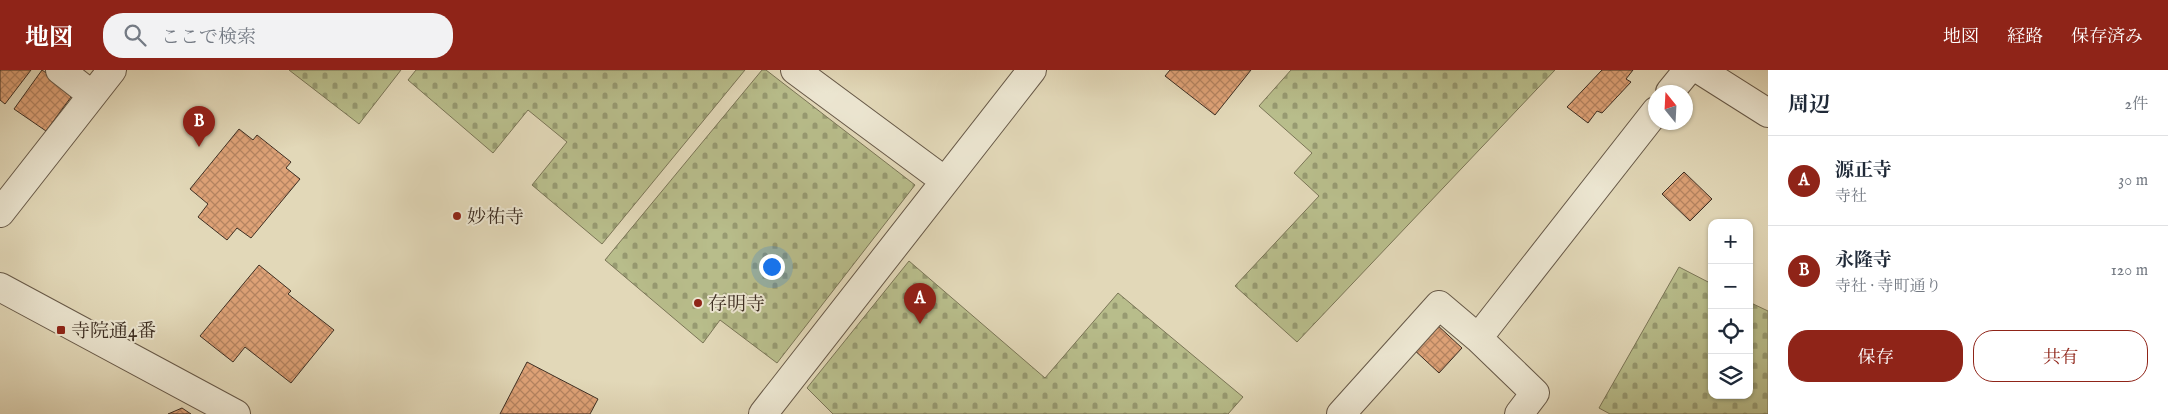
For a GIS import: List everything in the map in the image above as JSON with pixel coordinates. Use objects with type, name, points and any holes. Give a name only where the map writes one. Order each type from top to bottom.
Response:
[{"type":"street","points":[[60,70],[92,95]]},
{"type":"street","points":[[0,213],[112,70]]},
{"type":"street","points":[[795,70],[944,181]]},
{"type":"street","points":[[763,414],[1032,70]]},
{"type":"street","points":[[1676,85],[1688,70]]},
{"type":"street","points":[[1700,70],[1768,113]]},
{"type":"street","points":[[1478,338],[1648,121]]},
{"type":"street","points":[[0,287],[236,414]]},
{"type":"street","points":[[1341,414],[1440,304],[1535,393],[1519,414]]},
{"type":"green space","points":[[289,70],[401,70],[359,124]]},
{"type":"green space","points":[[416,70],[745,70],[602,244],[532,185],[567,142],[528,110],[493,153],[408,80]]},
{"type":"green space","name":"存明寺","points":[[762,70],[766,70],[915,185],[777,363],[720,320],[703,343],[605,260]]},
{"type":"green space","points":[[1291,70],[1555,70],[1297,342],[1235,286],[1319,196],[1294,173],[1312,153],[1259,106]]},
{"type":"green space","points":[[909,261],[1045,378],[1118,293],[1243,397],[1228,414],[833,414],[807,388]]},
{"type":"green space","points":[[1679,267],[1708,282],[1708,399],[1753,399],[1753,304],[1768,311],[1768,414],[1610,414],[1599,408]]},
{"type":"building","points":[[0,70],[31,70],[5,104],[0,100]]},
{"type":"building","points":[[42,70],[74,93],[46,131],[14,109]]},
{"type":"building","points":[[1170,70],[1251,70],[1215,115],[1165,76]]},
{"type":"building","points":[[1602,70],[1633,70],[1626,79],[1631,82],[1602,113],[1597,111],[1588,123],[1567,107]]},
{"type":"building","points":[[239,129],[253,140],[257,135],[291,162],[286,168],[300,179],[251,238],[237,228],[227,240],[198,217],[208,204],[190,189]]},
{"type":"building","points":[[1684,172],[1712,199],[1690,221],[1662,194]]},
{"type":"building","points":[[259,265],[291,291],[288,294],[334,330],[291,383],[245,347],[233,362],[200,336]]},
{"type":"building","points":[[1435,323],[1462,348],[1439,373],[1411,347]]},
{"type":"building","points":[[527,362],[598,399],[590,414],[500,414]]},
{"type":"building","points":[[182,408],[191,414],[168,414]]},
{"type":"place","name":"永隆寺","points":[[199,147]]},
{"type":"place","name":"妙祐寺","points":[[457,216]]},
{"type":"place","name":"存明寺","points":[[698,303]]},
{"type":"place","name":"源正寺","points":[[920,324]]},
{"type":"place","name":"寺院通4番","points":[[61,330]]}]
